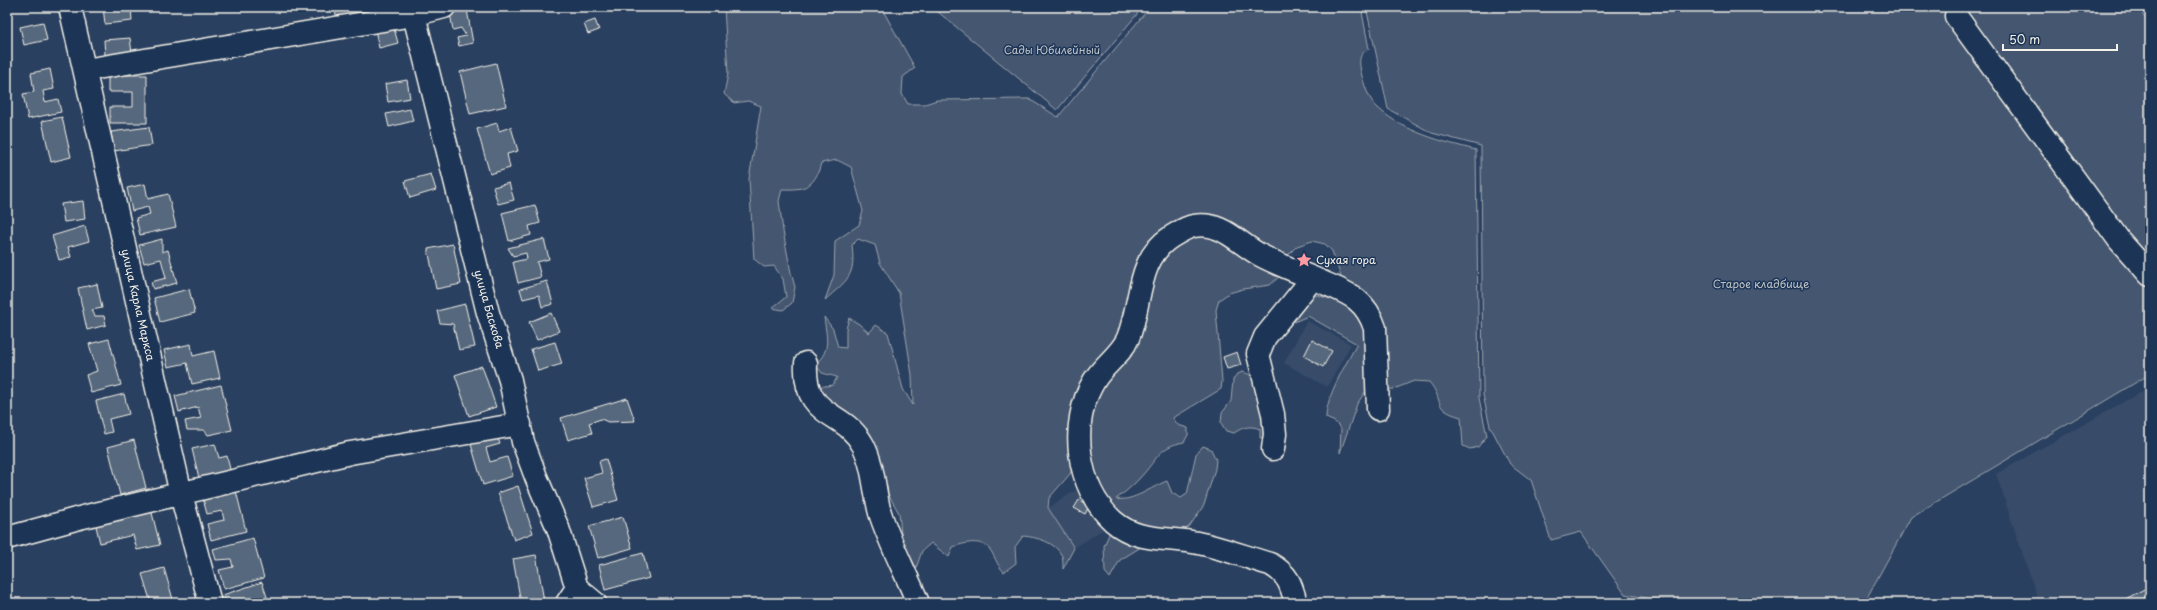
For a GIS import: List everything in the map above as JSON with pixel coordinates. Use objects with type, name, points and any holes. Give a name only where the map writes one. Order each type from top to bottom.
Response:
[{"type":"street","name":"улица Карла Маркса","points":[[70,7],[181,494],[210,603]]},
{"type":"street","points":[[85,70],[413,11],[444,7]]},
{"type":"street","name":"улица Баскова","points":[[413,11],[488,313],[510,380],[529,459],[558,528],[572,596]]},
{"type":"street","points":[[1956,16],[2118,240],[2150,275]]},
{"type":"street","points":[[1296,603],[1287,578],[1281,571],[1270,564],[1193,542],[1141,537],[1114,522],[1103,510],[1087,482],[1080,459],[1079,439],[1081,417],[1087,396],[1104,366],[1128,338],[1146,268],[1153,254],[1164,242],[1179,232],[1193,226],[1209,226],[1222,230],[1254,252],[1272,261],[1313,278],[1360,301],[1372,317],[1375,328],[1378,409]]},
{"type":"street","points":[[1273,449],[1275,434],[1273,414],[1258,354],[1265,337],[1313,278]]},
{"type":"street","points":[[806,363],[806,381],[814,400],[851,431],[863,445],[869,462],[881,515],[918,603]]},
{"type":"street","points":[[7,538],[83,517],[350,453],[520,424]]},
{"type":"street","points":[[572,596],[596,603]]},
{"type":"shaded area","points":[[1307,321],[1351,344],[1327,387],[1284,363]]},
{"type":"shaded area","points":[[2150,387],[2150,603],[2039,603],[1996,474]]},
{"type":"shaded area","points":[[1081,487],[1107,527],[1074,548],[1048,508]]},
{"type":"green space","points":[[724,7],[881,7],[915,68],[903,77],[902,94],[908,104],[925,104],[937,100],[1029,99],[1058,117],[1150,7],[1361,7],[1369,49],[1363,53],[1360,58],[1360,68],[1367,91],[1378,108],[1400,124],[1412,130],[1437,140],[1476,150],[1479,398],[1487,436],[1478,447],[1470,449],[1463,446],[1461,417],[1446,411],[1442,407],[1434,388],[1429,382],[1414,381],[1394,389],[1383,390],[1383,366],[1341,277],[1332,251],[1325,244],[1312,241],[1297,246],[1284,259],[1265,250],[1169,228],[1117,341],[1070,474],[1049,498],[1048,508],[1074,548],[1063,569],[1062,556],[1055,547],[1045,541],[1023,536],[1015,547],[1016,563],[1004,572],[988,547],[978,543],[962,544],[953,547],[949,557],[931,543],[922,551],[915,571],[906,553],[901,533],[899,513],[879,478],[817,387],[833,385],[837,377],[822,373],[815,364],[824,354],[826,348],[827,336],[824,317],[833,329],[838,347],[846,348],[846,329],[849,318],[869,333],[876,325],[888,333],[903,389],[913,405],[912,375],[899,293],[880,263],[875,245],[858,239],[852,245],[853,264],[848,277],[825,300],[834,275],[835,241],[859,225],[863,211],[851,167],[837,160],[821,163],[816,177],[812,182],[803,188],[782,189],[779,201],[783,231],[795,287],[792,303],[783,310],[772,308],[786,297],[783,279],[774,266],[764,267],[754,259],[749,179],[761,106],[748,101],[734,103],[724,94],[728,74]]},
{"type":"green space","name":"Сады Юбилейный","points":[[932,7],[1143,7],[1057,110]]},
{"type":"green space","name":"Старое кладбище","points":[[1366,7],[2137,7],[2150,25],[2150,374],[1911,517],[1864,603],[1673,603],[1625,594],[1581,532],[1551,540],[1531,480],[1510,464],[1490,426],[1483,395],[1481,146],[1432,133],[1388,109]]},
{"type":"green space","points":[[1208,234],[1281,275],[1270,285],[1243,289],[1229,293],[1219,300],[1216,310],[1222,381],[1221,389],[1173,418],[1178,425],[1188,428],[1188,435],[1184,442],[1171,446],[1162,452],[1139,479],[1116,499],[1135,496],[1167,481],[1172,493],[1181,498],[1187,494],[1196,454],[1203,446],[1211,449],[1216,460],[1215,469],[1204,505],[1189,527],[1175,534],[1144,532],[1106,501],[1088,450],[1093,403],[1157,263],[1185,237]]},
{"type":"green space","points":[[1317,295],[1334,300],[1341,298],[1365,316],[1370,385],[1357,404],[1340,453],[1341,428],[1335,422],[1326,418],[1327,409],[1337,380],[1357,344],[1308,316],[1294,322],[1308,300]]},
{"type":"green space","points":[[1242,372],[1253,377],[1258,385],[1263,407],[1265,437],[1260,438],[1260,429],[1253,427],[1240,429],[1234,433],[1226,431],[1221,423],[1222,413],[1231,401],[1233,380],[1236,375]]},
{"type":"green space","points":[[1110,532],[1146,544],[1120,560],[1110,578],[1105,572],[1104,546]]},
{"type":"building","points":[[103,7],[131,7],[132,21],[105,24]]},
{"type":"building","points":[[334,7],[383,7],[337,19]]},
{"type":"building","points":[[467,10],[473,43],[459,46],[457,38],[466,36],[461,28],[453,30],[450,13]]},
{"type":"building","points":[[595,20],[599,30],[588,34],[584,24]]},
{"type":"building","points":[[43,22],[47,40],[24,45],[20,27]]},
{"type":"building","points":[[393,25],[398,43],[379,48],[375,30]]},
{"type":"building","points":[[130,38],[132,53],[105,55],[104,40]]},
{"type":"building","points":[[496,63],[506,106],[470,114],[460,72]]},
{"type":"building","points":[[50,69],[54,89],[43,91],[45,102],[58,99],[61,112],[28,119],[23,94],[34,92],[31,73]]},
{"type":"building","points":[[108,75],[147,75],[147,123],[110,123],[110,107],[133,107],[133,92],[108,92]]},
{"type":"building","points":[[407,80],[410,98],[388,102],[385,84]]},
{"type":"building","points":[[410,109],[413,121],[389,127],[386,114]]},
{"type":"building","points":[[62,117],[71,157],[51,162],[42,121]]},
{"type":"building","points":[[497,123],[499,131],[511,127],[518,151],[507,154],[510,168],[490,174],[477,129]]},
{"type":"building","points":[[149,127],[152,145],[114,151],[111,132]]},
{"type":"building","points":[[431,174],[436,190],[410,198],[405,181]]},
{"type":"building","points":[[509,183],[514,200],[498,204],[493,187]]},
{"type":"building","points":[[145,184],[148,199],[168,194],[176,227],[140,235],[136,218],[150,214],[148,207],[132,211],[127,188]]},
{"type":"building","points":[[83,201],[85,219],[64,222],[61,204]]},
{"type":"building","points":[[535,205],[540,223],[529,226],[531,235],[509,241],[502,213]]},
{"type":"building","points":[[85,226],[89,241],[68,247],[71,257],[59,260],[52,236]]},
{"type":"building","points":[[162,239],[162,252],[168,250],[177,283],[153,289],[151,282],[166,278],[161,259],[144,263],[139,245]]},
{"type":"building","points":[[544,239],[549,259],[537,262],[541,277],[518,283],[513,262],[527,259],[526,253],[513,256],[508,248]]},
{"type":"building","points":[[453,244],[461,284],[436,289],[428,249]]},
{"type":"building","points":[[547,281],[553,304],[542,307],[539,295],[523,299],[520,289]]},
{"type":"building","points":[[97,284],[102,308],[92,310],[95,316],[104,316],[106,325],[87,330],[78,288]]},
{"type":"building","points":[[189,289],[195,313],[160,322],[154,298]]},
{"type":"building","points":[[465,304],[475,347],[459,350],[453,324],[440,323],[437,311]]},
{"type":"building","points":[[551,313],[559,331],[537,340],[529,322]]},
{"type":"building","points":[[109,339],[121,385],[91,393],[86,375],[97,371],[89,344]]},
{"type":"building","points":[[1312,340],[1332,351],[1323,367],[1304,356]]},
{"type":"building","points":[[555,342],[562,364],[538,371],[531,349]]},
{"type":"building","points":[[191,344],[193,356],[214,351],[220,378],[192,384],[187,363],[168,367],[164,350]]},
{"type":"building","points":[[1237,352],[1241,365],[1227,369],[1223,357]]},
{"type":"building","points":[[482,366],[496,407],[469,416],[455,375]]},
{"type":"building","points":[[221,385],[232,430],[208,435],[204,430],[187,430],[185,421],[201,418],[198,407],[179,412],[175,396]]},
{"type":"building","points":[[124,394],[129,414],[109,419],[112,432],[104,434],[96,401]]},
{"type":"building","points":[[627,398],[635,421],[608,422],[601,419],[589,423],[592,433],[568,440],[561,418]]},
{"type":"building","points":[[496,433],[500,444],[486,448],[490,462],[507,457],[513,476],[483,485],[470,441]]},
{"type":"building","points":[[134,440],[146,488],[120,495],[108,447]]},
{"type":"building","points":[[215,444],[219,458],[227,456],[231,474],[200,482],[192,449]]},
{"type":"building","points":[[606,459],[618,500],[593,507],[584,478],[602,473],[599,461]]},
{"type":"building","points":[[518,486],[533,533],[514,540],[498,493]]},
{"type":"building","points":[[236,491],[246,531],[211,540],[207,524],[224,520],[222,511],[207,514],[203,499]]},
{"type":"building","points":[[1079,500],[1089,506],[1085,514],[1074,508]]},
{"type":"building","points":[[151,509],[160,545],[137,550],[133,535],[100,543],[95,522]]},
{"type":"building","points":[[7,510],[11,530],[7,531]]},
{"type":"building","points":[[623,517],[632,548],[598,558],[589,526]]},
{"type":"building","points":[[253,538],[264,578],[224,589],[219,570],[233,567],[231,559],[216,560],[213,549]]},
{"type":"building","points":[[643,553],[649,578],[605,590],[599,565]]},
{"type":"building","points":[[536,555],[544,601],[521,603],[513,559]]},
{"type":"building","points":[[164,568],[174,603],[151,603],[142,574]]},
{"type":"building","points":[[262,582],[269,603],[226,603],[223,595]]},
{"type":"building","points":[[2150,586],[2150,603],[2118,603]]},
{"type":"place","name":"Сухая гора","points":[[1304,260]]}]
